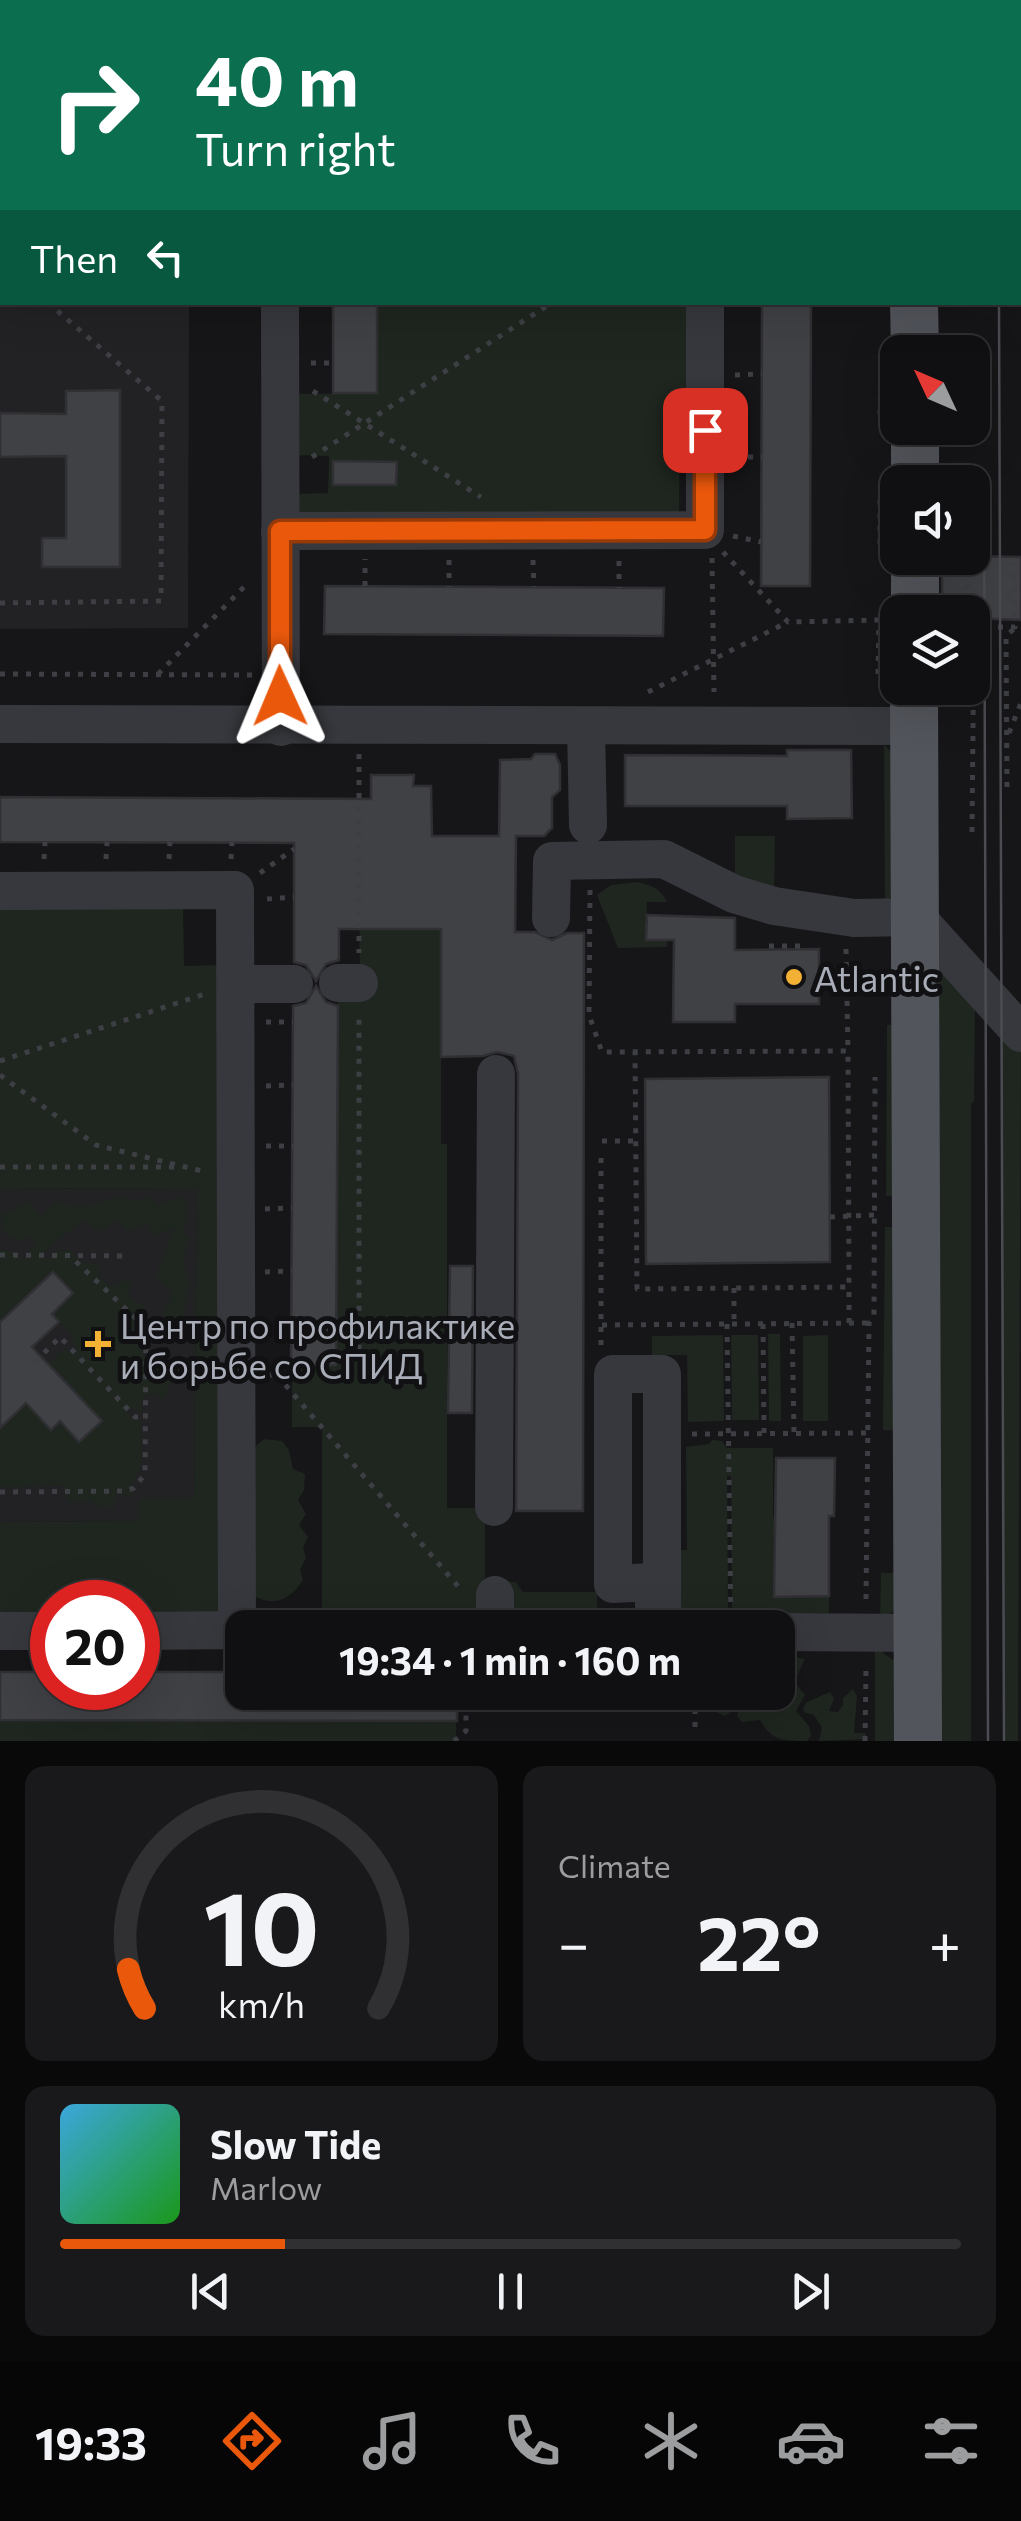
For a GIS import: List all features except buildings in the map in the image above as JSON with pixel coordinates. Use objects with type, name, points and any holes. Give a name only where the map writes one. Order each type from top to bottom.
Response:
[{"type":"main road","points":[[904,335],[913,305]]},
{"type":"main road","points":[[902,705],[916,917],[918,1741]]},
{"type":"street","points":[[280,305],[281,726]]},
{"type":"street","points":[[280,541],[705,530],[705,305]]},
{"type":"street","points":[[0,724],[586,726],[880,700]]},
{"type":"street","points":[[586,726],[589,842]]},
{"type":"street","points":[[552,918],[552,861],[589,842],[664,859],[734,894],[774,906],[854,918],[916,917],[1021,1032]]},
{"type":"street","points":[[0,890],[236,890],[240,1610]]},
{"type":"street","points":[[236,984],[294,984]]},
{"type":"street","points":[[494,1507],[496,1074]]},
{"type":"street","points":[[657,1587],[653,1582],[613,1584],[613,1374],[662,1374],[658,1610]]},
{"type":"street","points":[[160,1631],[225,1630]]},
{"type":"street","points":[[0,1631],[30,1631]]},
{"type":"street","points":[[795,1632],[917,1633]]},
{"type":"path","points":[[0,603],[160,601],[162,401],[51,305]]},
{"type":"path","points":[[280,457],[315,457],[548,305]]},
{"type":"path","points":[[280,369],[482,498]]},
{"type":"path","points":[[714,696],[711,540],[788,622]]},
{"type":"path","points":[[158,674],[280,541]]},
{"type":"path","points":[[1013,553],[1017,629]]},
{"type":"path","points":[[641,696],[788,622],[880,620]]},
{"type":"path","points":[[990,628],[1017,629]]},
{"type":"path","points":[[1007,788],[1006,636],[1017,629]]},
{"type":"path","points":[[0,674],[280,675]]},
{"type":"path","points":[[1006,740],[1021,703]]},
{"type":"path","points":[[972,832],[973,705]]},
{"type":"path","points":[[236,1376],[337,1374],[359,1359],[349,983],[358,746]]},
{"type":"path","points":[[589,842],[589,1016],[602,1052],[848,1051]]},
{"type":"path","points":[[236,890],[294,848]]},
{"type":"path","points":[[846,954],[849,1323]]},
{"type":"path","points":[[847,990],[876,989],[876,975]]},
{"type":"path","points":[[0,1060],[236,984]]},
{"type":"path","points":[[635,1052],[637,1289],[849,1288]]},
{"type":"path","points":[[865,1741],[875,1064]]},
{"type":"path","points":[[0,1075],[96,1145],[236,1180]]},
{"type":"path","points":[[602,1142],[636,1141]]},
{"type":"path","points":[[601,1152],[601,1164]]},
{"type":"path","points":[[0,1167],[185,1167]]},
{"type":"path","points":[[830,1217],[874,1215]]},
{"type":"path","points":[[0,1255],[128,1256]]},
{"type":"path","points":[[0,1492],[134,1488],[148,1466],[146,1328],[70,1256]]},
{"type":"path","points":[[731,1610],[728,1434],[734,1288]]},
{"type":"path","points":[[792,1323],[794,1433]]},
{"type":"path","points":[[602,1324],[869,1323]]},
{"type":"path","points":[[763,1324],[764,1433]]},
{"type":"path","points":[[35,1362],[60,1338],[135,1417],[147,1417]]},
{"type":"path","points":[[277,1375],[486,1607]]},
{"type":"path","points":[[684,1434],[869,1434]]},
{"type":"path","points":[[454,1741],[466,1731],[466,1710]]},
{"type":"path","points":[[695,1710],[695,1728]]},
{"type":"shaded area","points":[[0,305],[189,305],[188,628],[0,629]]},
{"type":"shaded area","points":[[377,305],[697,305],[696,389],[680,390],[679,521],[293,524],[293,494],[328,493],[329,456],[294,455],[294,394],[377,393]],"holes":[[[333,462],[396,462],[396,484],[333,485]]]},
{"type":"shaded area","points":[[884,744],[897,760],[899,886],[885,904]]},
{"type":"shaded area","points":[[735,836],[775,836],[774,898],[735,887]]},
{"type":"shaded area","points":[[637,882],[655,888],[667,902],[647,902],[646,940],[667,940],[667,947],[618,948],[597,895],[611,885]]},
{"type":"shaded area","points":[[441,899],[441,1144],[447,1144],[447,1508],[485,1508],[484,1610],[322,1610],[322,1427],[292,1427],[292,1365],[336,1365],[338,983],[360,983],[359,900]]},
{"type":"shaded area","points":[[183,905],[184,966],[219,965],[225,1616],[160,1624],[160,1580],[30,1580],[30,1627],[0,1626],[0,1522],[137,1521],[139,1500],[194,1500],[197,1189],[0,1188],[0,908]]},
{"type":"shaded area","points":[[924,946],[975,1007],[971,1104],[971,1741],[927,1741]]},
{"type":"shaded area","points":[[1001,1012],[1021,1034],[1018,1741],[1004,1741]]},
{"type":"shaded area","points":[[900,1024],[901,1196],[886,1196],[887,1025]]},
{"type":"shaded area","name":"Центр по профилактике и борьбе со СПИД","points":[[0,1188],[197,1189],[194,1500],[139,1500],[138,1521],[0,1522]]},
{"type":"shaded area","points":[[114,1196],[134,1201],[150,1196],[160,1205],[183,1196],[187,1206],[184,1234],[189,1241],[184,1259],[188,1288],[186,1327],[171,1328],[163,1314],[173,1292],[156,1278],[172,1228],[154,1236],[147,1223],[126,1232],[119,1219],[99,1232],[87,1220],[38,1258],[50,1259],[53,1252],[70,1250],[83,1263],[99,1264],[100,1278],[111,1286],[130,1279],[129,1299],[145,1305],[143,1321],[137,1325],[143,1334],[142,1353],[153,1366],[168,1360],[170,1380],[164,1399],[151,1393],[142,1397],[142,1413],[129,1407],[126,1412],[135,1421],[141,1420],[142,1464],[133,1481],[132,1496],[116,1494],[114,1508],[98,1507],[88,1500],[68,1503],[65,1486],[0,1487],[0,1428],[11,1417],[3,1408],[17,1394],[50,1430],[59,1422],[79,1442],[101,1421],[48,1364],[65,1348],[72,1355],[78,1350],[71,1342],[75,1338],[52,1314],[73,1293],[54,1273],[0,1322],[0,1250],[16,1252],[16,1259],[31,1259],[27,1253],[35,1246],[31,1237],[21,1241],[5,1234],[0,1215],[29,1202],[39,1216],[57,1203],[86,1205]]},
{"type":"shaded area","points":[[885,1227],[901,1227],[900,1430],[883,1430]]},
{"type":"shaded area","points":[[768,1334],[780,1334],[781,1421],[769,1421]]},
{"type":"shaded area","points":[[723,1335],[724,1421],[688,1422],[687,1355],[652,1355],[652,1336]]},
{"type":"shaded area","points":[[731,1335],[758,1335],[759,1420],[732,1420]]},
{"type":"shaded area","points":[[828,1335],[828,1421],[803,1421],[803,1336]]},
{"type":"shaded area","points":[[264,1439],[282,1441],[289,1450],[293,1469],[305,1474],[304,1490],[298,1500],[306,1514],[299,1525],[308,1537],[303,1548],[306,1558],[300,1570],[303,1580],[286,1598],[272,1601],[249,1593],[247,1447]]},
{"type":"shaded area","points":[[712,1440],[722,1441],[727,1448],[773,1448],[773,1518],[829,1519],[830,1538],[773,1539],[774,1597],[829,1597],[829,1613],[732,1610],[731,1476],[727,1476],[728,1610],[667,1610],[666,1550],[687,1550],[686,1447],[709,1444]]},
{"type":"shaded area","points":[[881,1573],[900,1573],[897,1608],[880,1622]]},
{"type":"shaded area","points":[[507,1582],[516,1582],[523,1592],[597,1592],[597,1610],[510,1610]]},
{"type":"shaded area","points":[[875,1647],[896,1662],[898,1741],[875,1741]]},
{"type":"shaded area","points":[[795,1657],[805,1659],[795,1680]]},
{"type":"shaded area","points":[[795,1683],[805,1695],[796,1711],[809,1726],[811,1736],[807,1741],[779,1738],[760,1720],[742,1722],[737,1716],[739,1710],[795,1710]]},
{"type":"shaded area","points":[[853,1689],[857,1696],[854,1733],[865,1733],[868,1739],[819,1741],[822,1728],[814,1715],[805,1713],[803,1708],[807,1702],[830,1692],[834,1699],[829,1711],[838,1712],[843,1698]]},
{"type":"shaded area","points":[[712,1710],[733,1710],[725,1716]]},
{"type":"shaded area","points":[[0,1720],[456,1721],[456,1741],[0,1741]]},
{"type":"tram line","points":[[999,305],[1004,1741]]},
{"type":"tram line","points":[[984,575],[988,1741]]},
{"type":"place","name":"Atlantic","points":[[794,977]]},
{"type":"place","name":"Центр по профилактике и борьбе со СПИД","points":[[98,1344]]},
{"type":"route","points":[[280,696],[280,531],[705,530],[705,430]]}]
